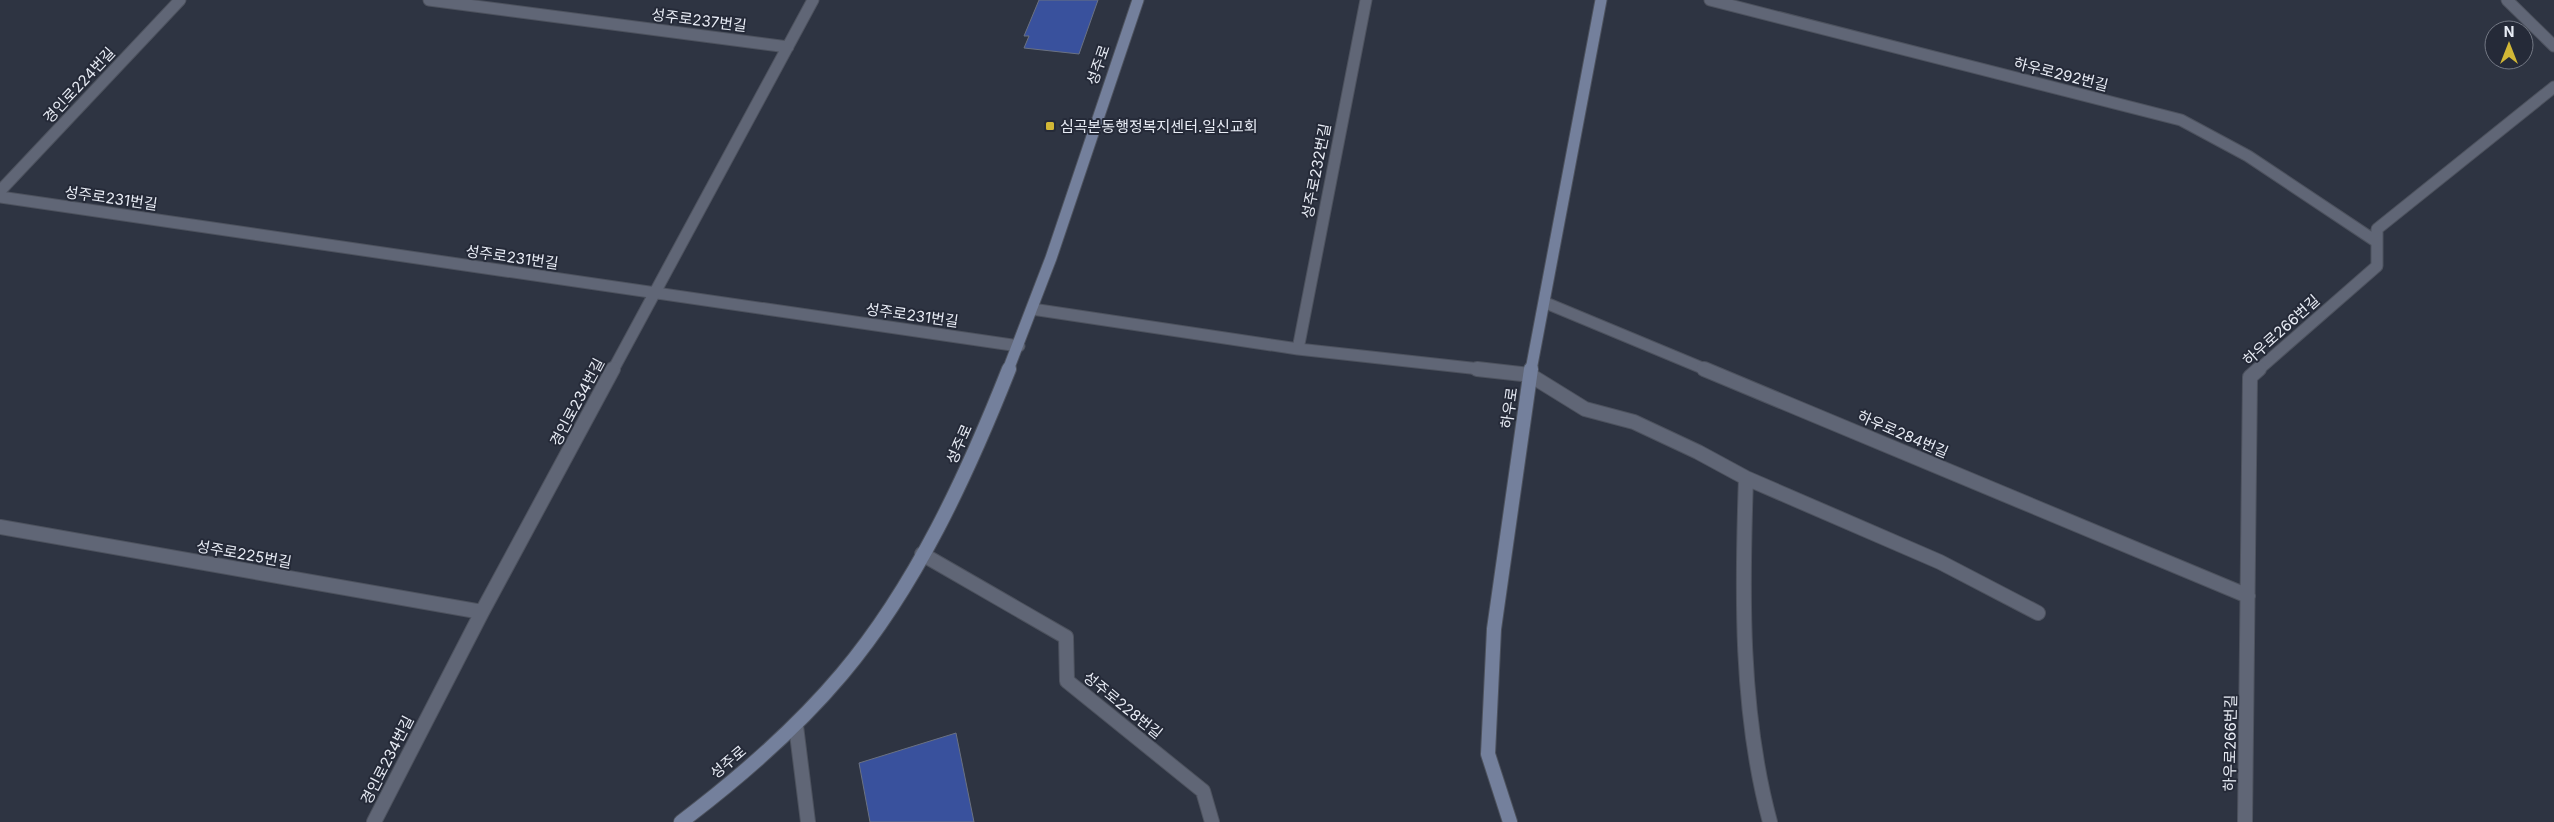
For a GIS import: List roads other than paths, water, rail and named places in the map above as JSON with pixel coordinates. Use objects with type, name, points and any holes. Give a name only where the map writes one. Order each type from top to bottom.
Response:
[{"type":"street","name":"경인로224번길","points":[[0,191],[180,0]]},
{"type":"street","name":"성주로237번길","points":[[429,0],[788,47]]},
{"type":"street","name":"경인로234번길","points":[[374,822],[482,612],[813,0]]},
{"type":"street","name":"성주로","points":[[681,822],[796,726],[862,649],[922,554],[970,462],[1019,346],[1138,0]]},
{"type":"street","name":"성주로232번길","points":[[1298,349],[1366,0]]},
{"type":"street","name":"하우로","points":[[1510,822],[1488,754],[1494,629],[1530,375],[1546,303],[1601,0]]},
{"type":"street","name":"하우로292번길","points":[[1710,0],[2181,120],[2248,156],[2377,242]]},
{"type":"street","points":[[2507,0],[2554,46]]},
{"type":"street","name":"하우로266번길","points":[[2246,822],[2250,377],[2377,266],[2377,229],[2554,87]]},
{"type":"street","name":"성주로231번길","points":[[0,197],[1019,346]]},
{"type":"street","name":"하우로284번길","points":[[1546,303],[2248,596]]},
{"type":"street","points":[[1032,309],[1298,349],[1530,375],[1585,409],[1634,422],[1698,452],[1746,478],[1940,562],[2038,613]]},
{"type":"street","points":[[1746,478],[1744,632],[1758,778],[1770,822]]},
{"type":"street","name":"성주로225번길","points":[[0,527],[482,612]]},
{"type":"street","name":"성주로228번길","points":[[922,554],[1066,638],[1067,681],[1203,791],[1212,822]]},
{"type":"street","points":[[796,726],[808,822]]},
{"type":"place","name":"심곡본동행정복지센터.일신교회","points":[[1050,126]]}]
